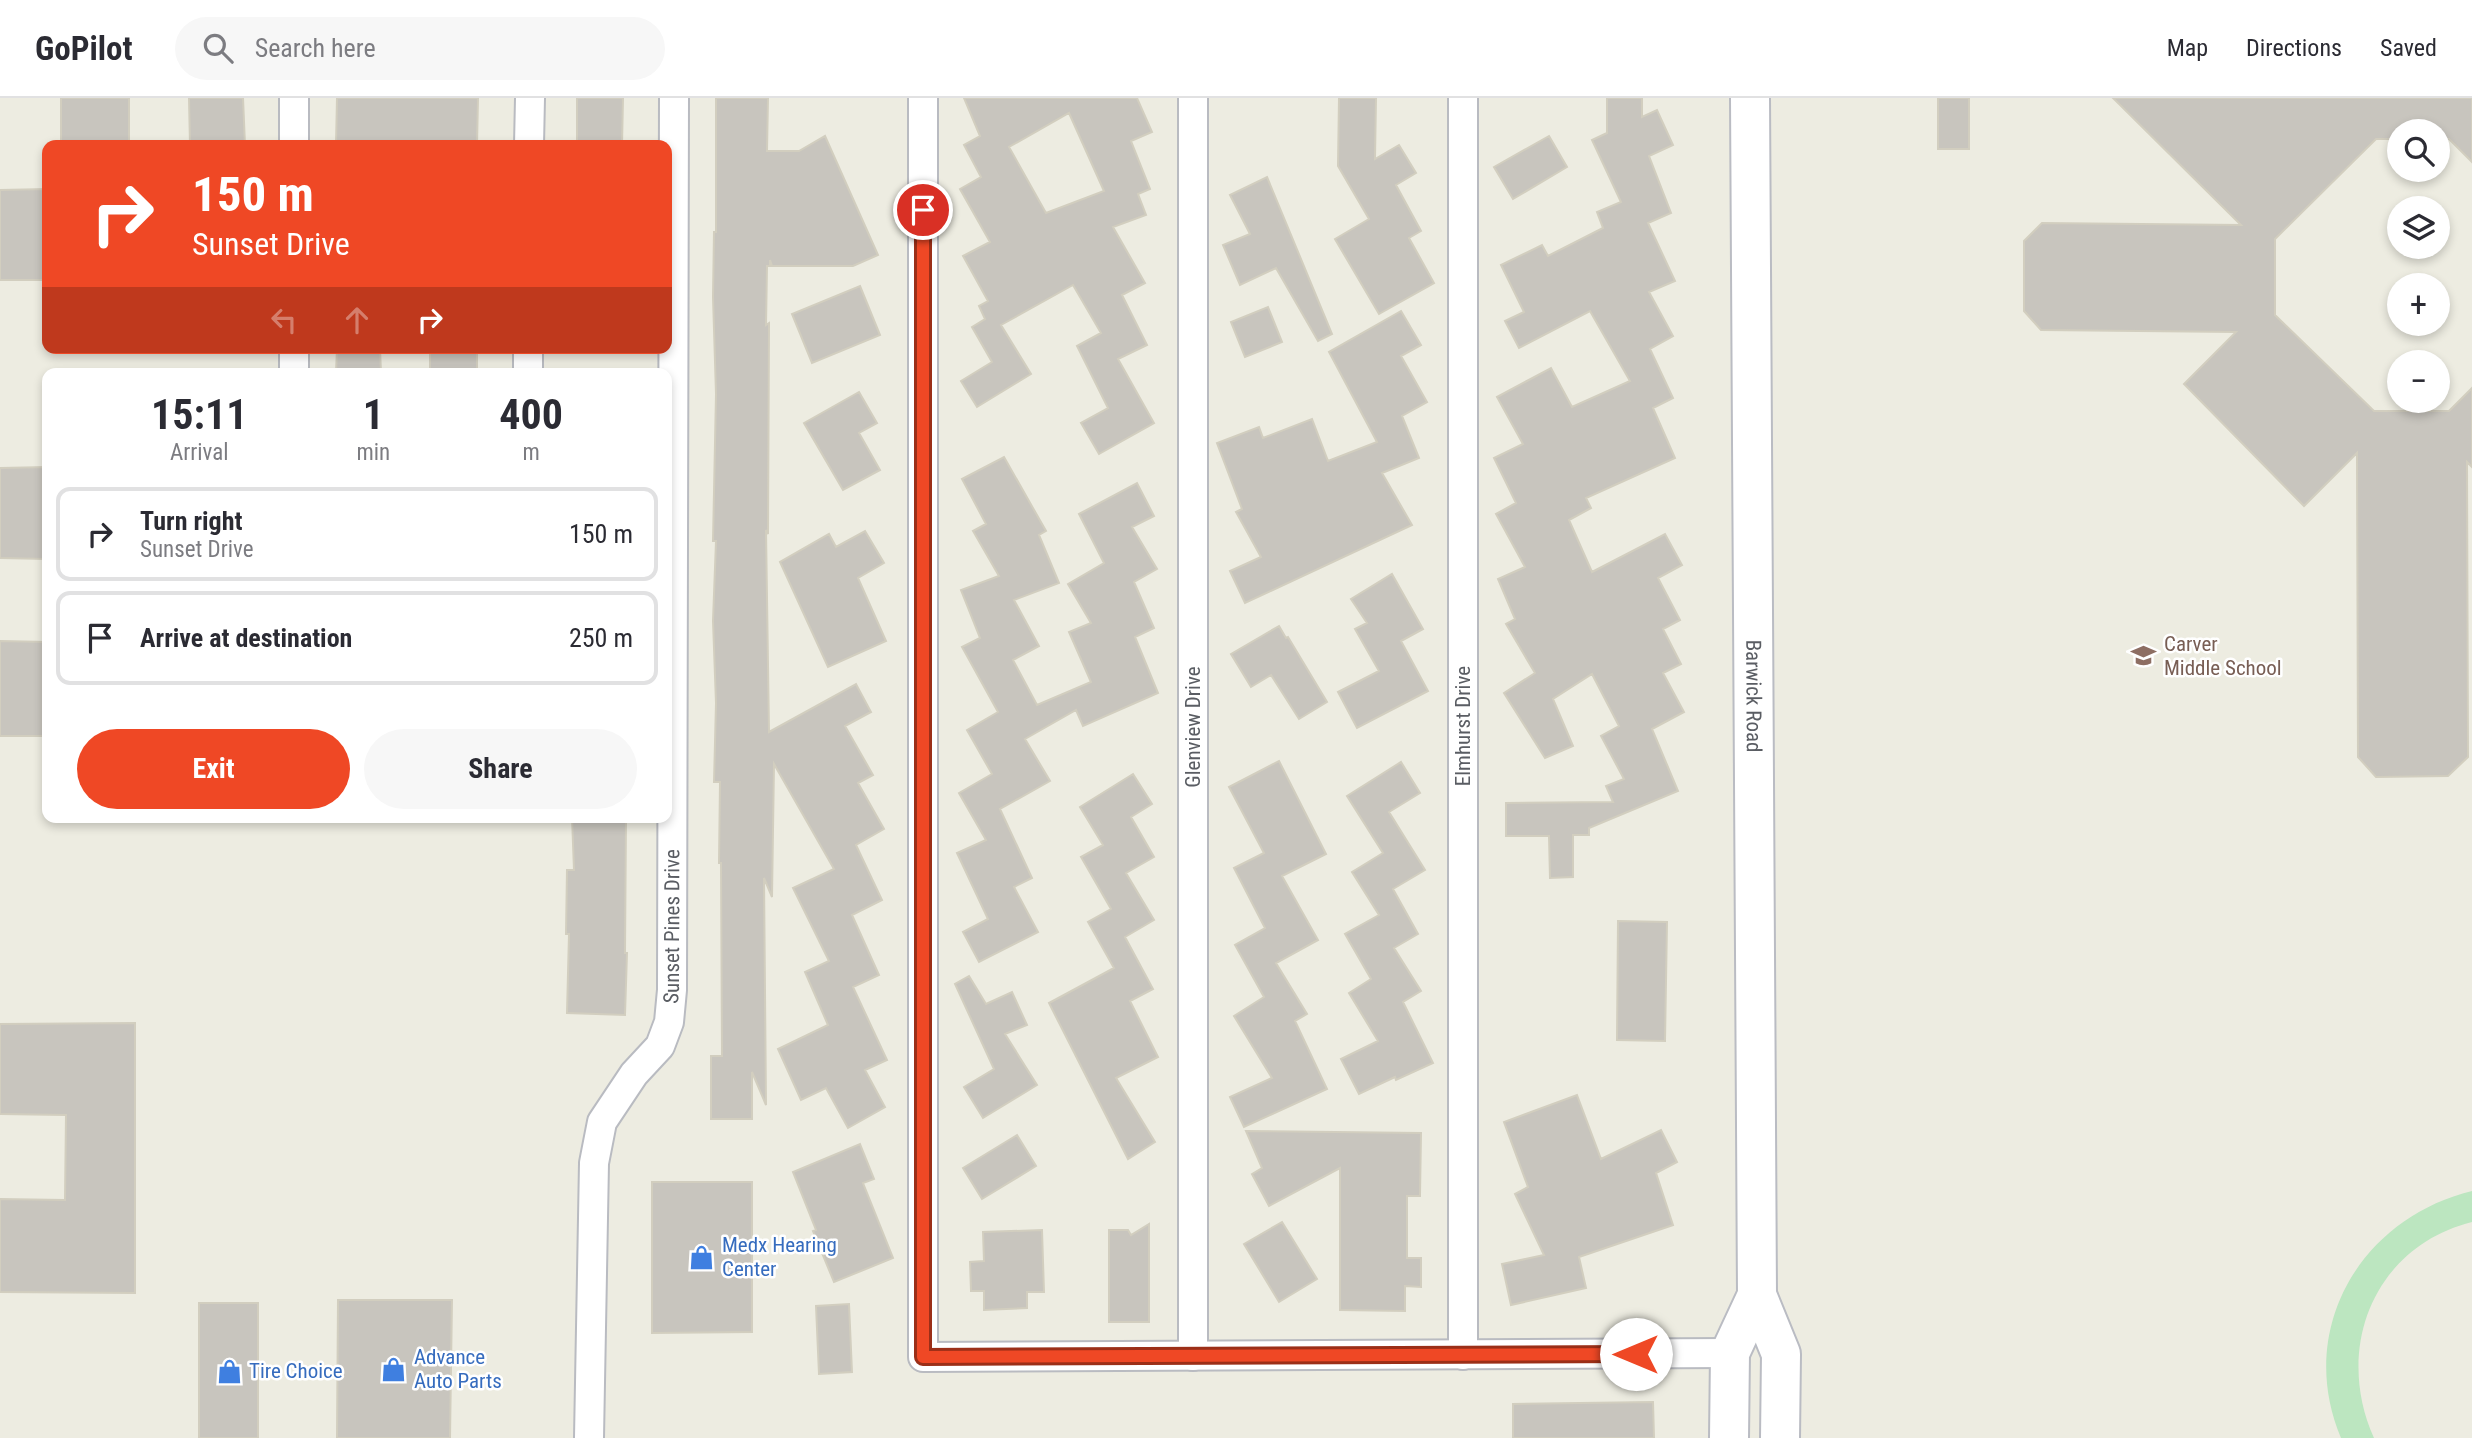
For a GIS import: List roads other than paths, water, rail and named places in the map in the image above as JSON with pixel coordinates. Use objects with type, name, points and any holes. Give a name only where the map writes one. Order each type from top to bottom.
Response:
[{"type":"street","points":[[294,98],[294,140]]},
{"type":"street","points":[[529,140],[530,98]]},
{"type":"street","name":"Sunset Pines Drive","points":[[589,1438],[594,1163],[602,1122],[634,1074],[660,1046],[669,1022],[672,990],[674,98]]},
{"type":"street","points":[[923,98],[923,1357],[1730,1353]]},
{"type":"street","name":"Glenview Drive","points":[[1193,98],[1193,1356]]},
{"type":"street","name":"Elmhurst Drive","points":[[1463,98],[1463,1355]]},
{"type":"street","name":"Barwick Road","points":[[1750,98],[1757,1295],[1781,1354],[1780,1438]]},
{"type":"street","name":"Barwick Road","points":[[1729,1438],[1730,1353],[1757,1295]]},
{"type":"place","name":"Carver Middle School","points":[[2144,656]]},
{"type":"place","name":"Medx Hearing Center","points":[[702,1257]]},
{"type":"place","name":"Advance Auto Parts","points":[[394,1369]]},
{"type":"place","name":"Tire Choice","points":[[229,1371]]}]
